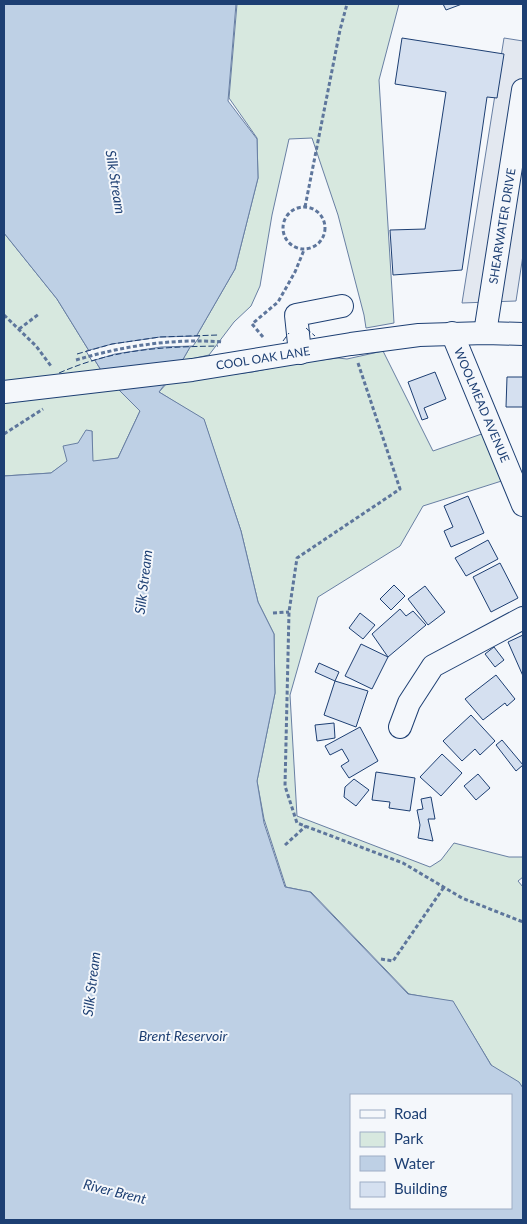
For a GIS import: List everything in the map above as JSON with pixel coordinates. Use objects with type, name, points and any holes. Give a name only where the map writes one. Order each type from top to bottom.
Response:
[{"type":"street","name":"SHEARWATER DRIVE","points":[[485,333],[519,140],[523,90]]},
{"type":"street","points":[[300,353],[296,315],[342,306]]},
{"type":"street","name":"COOL OAK LANE","points":[[4,392],[192,370],[419,335],[452,333],[523,334]]},
{"type":"street","name":"WOOLMEAD AVENUE","points":[[452,333],[523,504]]},
{"type":"street","points":[[400,727],[409,703],[433,666],[523,618]]},
{"type":"path","points":[[305,207],[340,30],[347,4]]},
{"type":"path","points":[[305,207],[318,212],[325,225],[322,239],[317,245],[304,250],[286,241],[282,228],[287,215],[298,208],[305,207]]},
{"type":"path","points":[[264,338],[252,324],[278,302],[304,250]]},
{"type":"path","points":[[20,329],[40,314]]},
{"type":"path","points":[[4,315],[20,329],[46,358],[52,368]]},
{"type":"path","points":[[79,360],[113,350],[160,342],[218,341]]},
{"type":"path","points":[[351,344],[400,489],[297,558],[289,612],[285,786],[297,823],[403,863],[462,898],[523,922]]},
{"type":"path","points":[[4,434],[50,405]]},
{"type":"path","points":[[273,613],[289,612]]},
{"type":"path","points":[[285,845],[306,826]]},
{"type":"path","points":[[381,959],[392,960],[444,887]]},
{"type":"green space","points":[[237,4],[399,4],[379,80],[394,323],[366,328],[338,215],[312,138],[289,139],[272,215],[260,286],[251,306],[234,322],[209,355],[182,361],[235,269],[258,178],[257,138],[229,98]]},
{"type":"green space","points":[[4,233],[57,299],[104,375],[140,411],[118,458],[92,462],[92,431],[78,443],[68,461],[51,473],[4,476]]},
{"type":"green space","points":[[383,351],[433,451],[493,430],[511,478],[423,506],[400,546],[318,597],[290,695],[297,816],[430,867],[441,860],[454,843],[509,857],[523,857],[523,877],[518,881],[523,887],[523,1088],[493,1068],[453,1002],[409,994],[311,892],[286,887],[264,819],[257,781],[275,693],[274,634],[258,602],[241,531],[204,420],[159,392],[168,382],[252,372],[297,363],[338,358],[347,359]]},
{"type":"shaded area","points":[[504,38],[523,41],[523,255],[516,301],[462,303]]},
{"type":"water","name":"Brent Reservoir","points":[[4,4],[236,4],[228,101],[257,139],[258,178],[235,269],[182,361],[159,392],[204,419],[241,531],[258,602],[274,634],[275,693],[257,781],[264,823],[285,887],[310,892],[408,994],[453,1001],[491,1065],[519,1082],[523,1088],[523,1220],[4,1220],[4,476],[51,473],[67,461],[63,446],[78,443],[86,430],[92,431],[93,461],[118,458],[140,411],[104,375],[57,299],[4,233]]},
{"type":"pier","points":[[200,336],[193,346],[161,347],[115,354],[92,361],[86,351],[112,344],[160,337]]},
{"type":"building","points":[[443,4],[462,4],[446,10]]},
{"type":"building","points":[[402,38],[504,54],[497,98],[487,97],[462,270],[393,275],[390,230],[425,229],[446,92],[395,84]]},
{"type":"building","points":[[435,372],[446,399],[424,408],[428,418],[422,420],[408,382]]},
{"type":"building","points":[[507,377],[523,377],[523,407],[506,407]]},
{"type":"building","points":[[468,496],[484,533],[451,547],[444,531],[453,527],[444,506]]},
{"type":"building","points":[[488,540],[498,559],[466,576],[455,558]]},
{"type":"building","points":[[500,563],[518,598],[491,612],[473,577]]},
{"type":"building","points":[[394,585],[405,596],[391,610],[380,599]]},
{"type":"building","points":[[425,586],[445,612],[428,625],[408,599]]},
{"type":"building","points":[[400,609],[406,616],[413,611],[426,625],[388,657],[372,634]]},
{"type":"building","points":[[360,613],[375,625],[363,639],[349,628]]},
{"type":"building","points":[[523,635],[523,676],[508,642]]},
{"type":"building","points":[[361,644],[388,657],[372,689],[345,676]]},
{"type":"building","points":[[494,647],[504,660],[495,667],[485,654]]},
{"type":"building","points":[[319,663],[339,672],[335,681],[315,672]]},
{"type":"building","points":[[496,675],[515,699],[507,706],[505,703],[483,720],[465,699]]},
{"type":"building","points":[[335,681],[368,691],[356,727],[324,715]]},
{"type":"building","points":[[471,715],[495,741],[480,755],[475,749],[462,761],[443,741]]},
{"type":"building","points":[[334,723],[335,738],[317,741],[315,725]]},
{"type":"building","points":[[360,727],[378,761],[349,778],[341,766],[349,761],[342,749],[330,755],[325,746]]},
{"type":"building","points":[[502,740],[523,765],[516,771],[496,745]]},
{"type":"building","points":[[442,754],[462,773],[441,796],[420,777]]},
{"type":"building","points":[[376,772],[415,778],[410,811],[389,808],[390,802],[372,800]]},
{"type":"building","points":[[478,774],[490,788],[476,800],[464,786]]},
{"type":"building","points":[[354,779],[369,790],[356,806],[344,797],[345,787]]},
{"type":"building","points":[[431,797],[435,819],[428,819],[433,841],[418,838],[420,825],[417,810],[423,809],[421,799]]},
{"type":"fence","points":[[306,328],[315,336]]},
{"type":"fence","points":[[283,341],[289,333]]},
{"type":"fence","points":[[77,354],[112,344],[160,337],[218,335]]},
{"type":"fence","points":[[59,373],[118,354],[176,347],[218,346]]},
{"type":"water label","name":"Silk Stream","points":[[116,182]]},
{"type":"water label","name":"Silk Stream","points":[[143,582]]},
{"type":"water label","name":"Silk Stream","points":[[91,984]]},
{"type":"water label","name":"River Brent","points":[[115,1191]]}]
